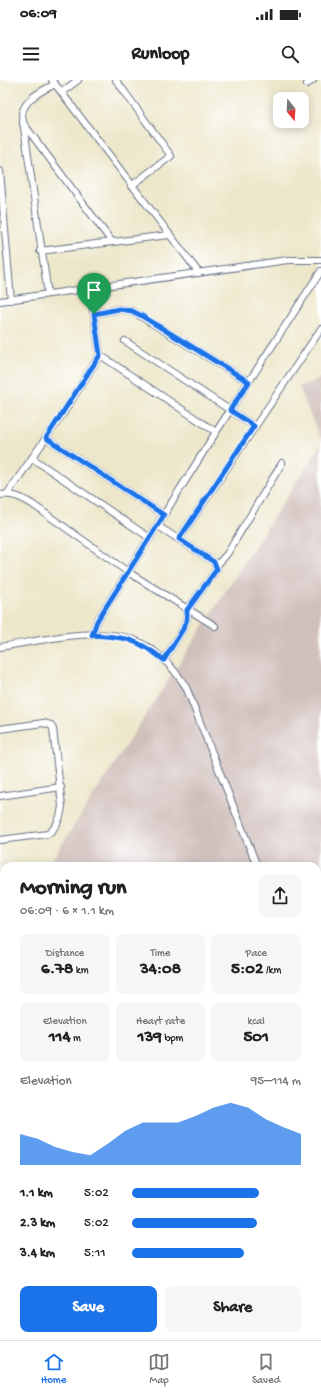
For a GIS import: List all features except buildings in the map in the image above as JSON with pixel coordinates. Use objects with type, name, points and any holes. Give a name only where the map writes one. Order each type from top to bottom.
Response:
[{"type":"street","points":[[62,92],[78,80]]},
{"type":"street","points":[[116,80],[171,156],[131,186]]},
{"type":"street","points":[[48,294],[40,250],[22,114],[26,104],[54,82],[198,273]]},
{"type":"street","points":[[22,123],[112,242]]},
{"type":"street","points":[[0,171],[11,300]]},
{"type":"street","points":[[40,250],[169,235]]},
{"type":"street","points":[[0,301],[288,260],[321,260]]},
{"type":"street","points":[[92,635],[97,621],[230,410],[321,271]]},
{"type":"street","points":[[7,494],[46,438],[100,355],[90,289]]},
{"type":"street","points":[[94,314],[119,309],[132,311],[249,382]]},
{"type":"street","points":[[179,539],[321,329]]},
{"type":"street","points":[[126,341],[254,426]]},
{"type":"street","points":[[100,355],[216,432]]},
{"type":"street","points":[[46,438],[164,515]]},
{"type":"street","points":[[32,458],[150,538]]},
{"type":"street","points":[[164,660],[183,629],[187,619],[187,610],[217,569],[217,565],[227,554],[282,463]]},
{"type":"street","points":[[0,495],[7,494],[32,504],[128,572],[215,626]]},
{"type":"street","points":[[158,526],[217,565]]},
{"type":"street","points":[[0,647],[59,638],[92,635],[112,636],[134,640],[147,647],[164,660],[180,676],[186,687],[255,862]]},
{"type":"street","points":[[0,729],[43,723],[51,725],[53,729],[61,787],[61,813],[54,829],[42,836],[0,840]]},
{"type":"street","points":[[0,796],[61,787]]},
{"type":"shaded area","points":[[321,378],[321,442],[299,387]]},
{"type":"shaded area","points":[[321,444],[321,862],[51,862]]},
{"type":"route","points":[[119,309],[132,311],[249,382],[230,410],[254,426],[179,539],[214,562],[217,565],[217,569],[187,610],[187,619],[183,629],[164,660],[147,647],[134,640],[123,637],[92,635],[97,621],[164,515],[46,438],[100,355],[94,314],[119,309]]}]
